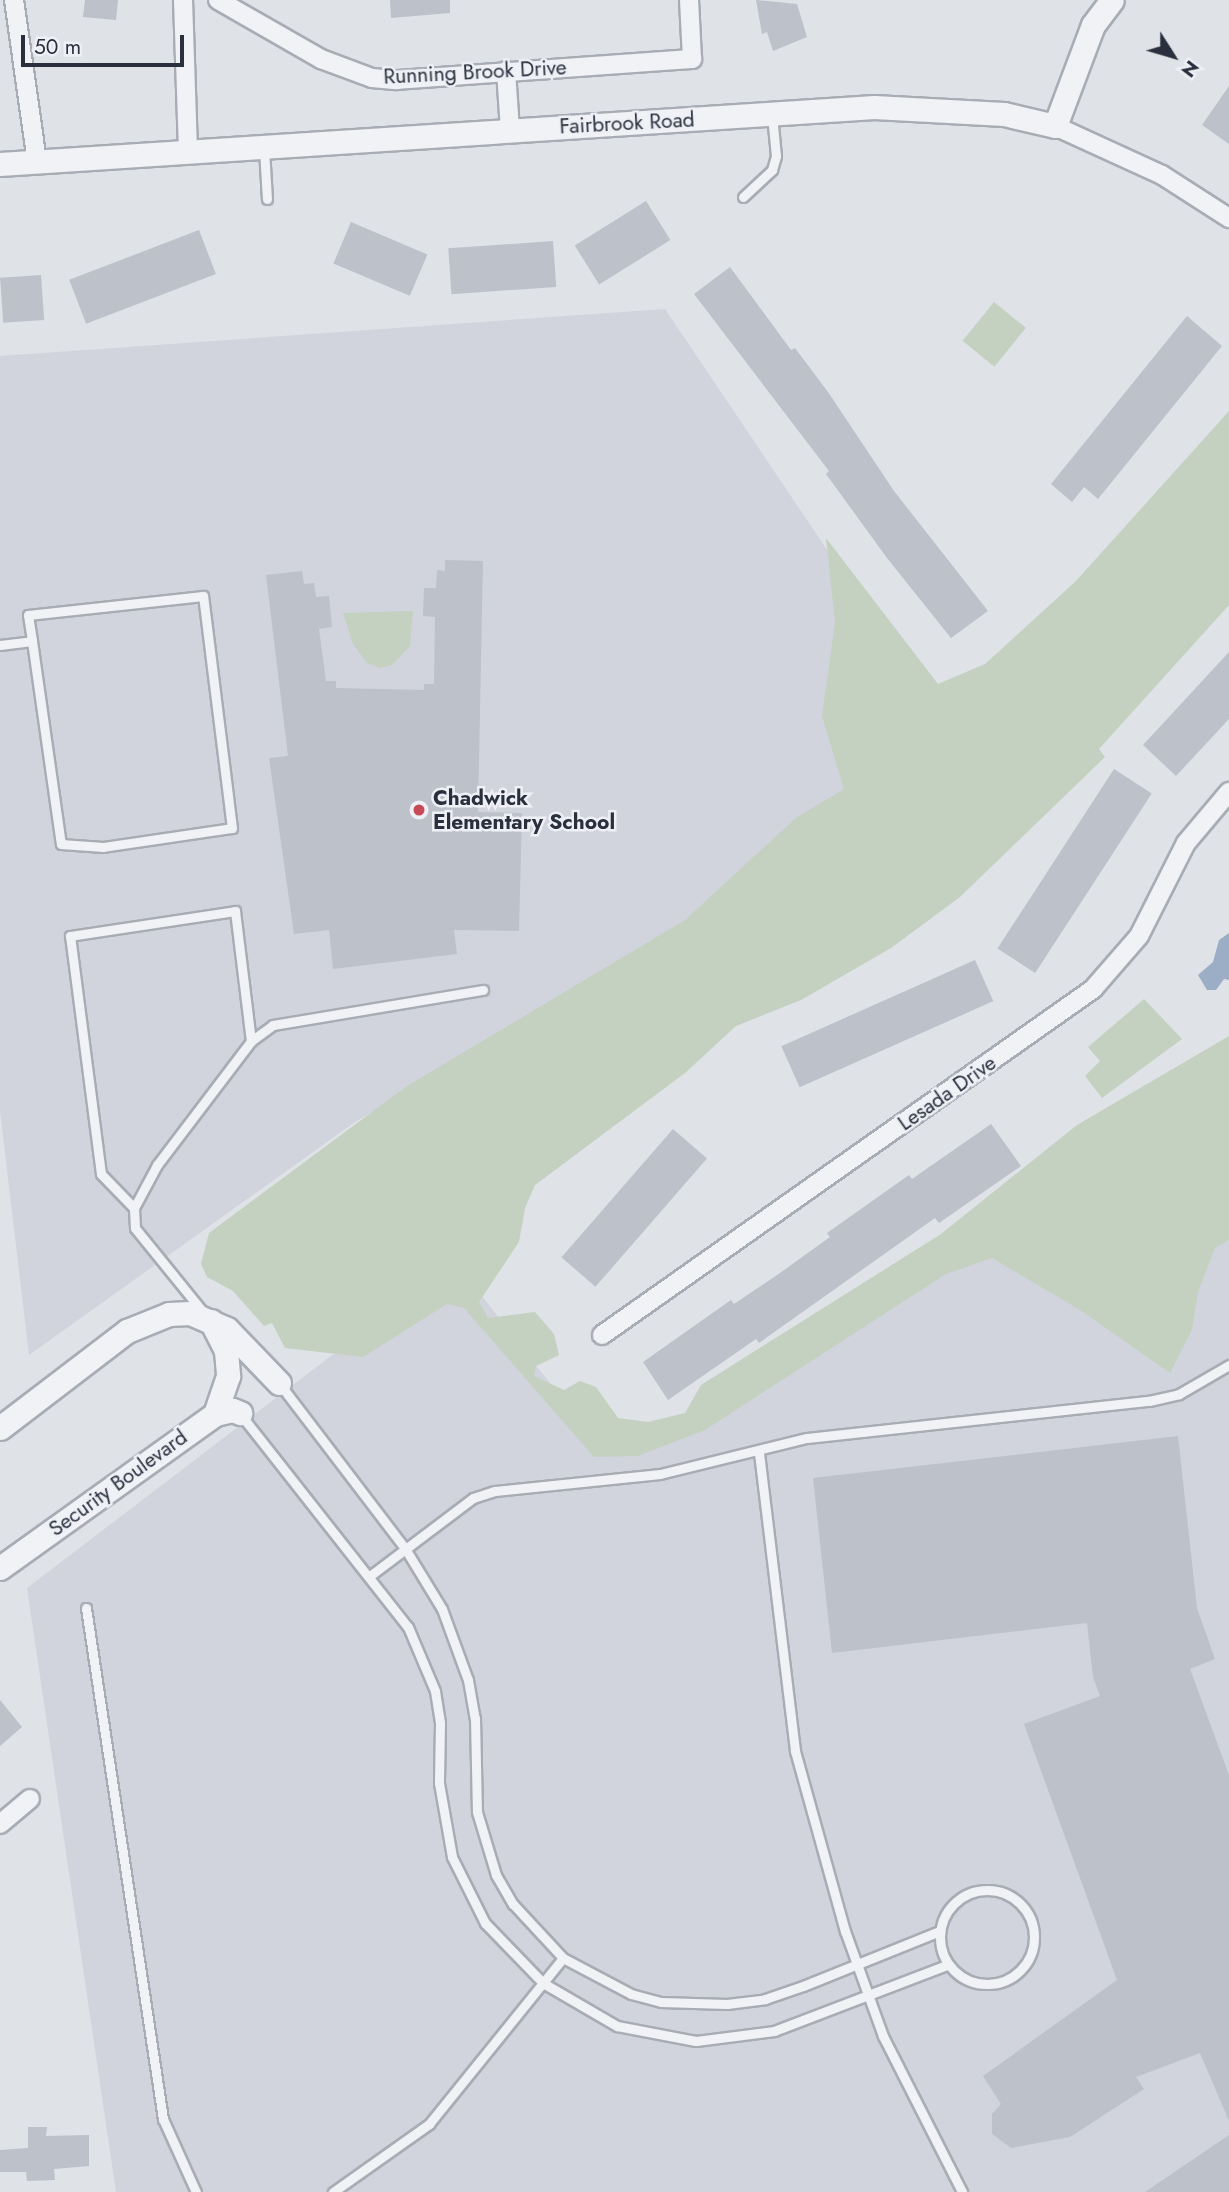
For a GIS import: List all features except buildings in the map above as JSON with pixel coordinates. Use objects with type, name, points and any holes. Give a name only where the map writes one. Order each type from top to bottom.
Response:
[{"type":"street","points":[[14,0],[37,161]]},
{"type":"street","points":[[183,0],[188,153]]},
{"type":"street","name":"Running Brook Drive","points":[[218,0],[321,59],[372,78],[692,59],[689,0]]},
{"type":"street","points":[[1055,126],[1093,24],[1112,0]]},
{"type":"street","points":[[506,71],[510,130]]},
{"type":"street","name":"Fairbrook Road","points":[[0,164],[874,107],[940,107],[1004,114],[1055,126],[1162,175],[1229,218]]},
{"type":"street","name":"Lesada Drive","points":[[602,1335],[1093,989],[1139,936],[1186,843],[1229,792]]},
{"type":"street","points":[[0,1428],[93,1354],[150,1318],[190,1313],[209,1318],[235,1336],[279,1382]]},
{"type":"street","points":[[209,1318],[226,1350],[228,1376],[215,1414]]},
{"type":"street","points":[[215,1414],[233,1410],[240,1413]]},
{"type":"street","name":"Security Boulevard","points":[[0,1568],[215,1414]]},
{"type":"street","points":[[0,1824],[30,1799]]},
{"type":"lane","points":[[743,197],[772,170],[776,156],[772,115]]},
{"type":"lane","points":[[264,147],[267,199]]},
{"type":"lane","points":[[203,596],[232,828],[103,847],[61,844],[32,640],[28,615],[203,596]]},
{"type":"lane","points":[[0,645],[32,640]]},
{"type":"lane","points":[[134,1208],[101,1174],[70,936],[235,911],[251,1041]]},
{"type":"lane","points":[[209,1318],[135,1228],[134,1208],[157,1165],[251,1041],[273,1025],[483,990]]},
{"type":"lane","points":[[371,1575],[472,1498],[484,1494],[660,1474],[759,1453],[807,1438],[1149,1401],[1179,1394],[1229,1365]]},
{"type":"lane","points":[[279,1382],[406,1550],[442,1609],[459,1649],[475,1718],[477,1812],[496,1875],[535,1932],[563,1958],[631,1994],[697,2005],[765,1999],[940,1931],[953,1905],[978,1891],[997,1891],[1015,1899],[1031,1923],[1031,1952],[1021,1968],[1005,1980],[976,1982],[949,1964],[940,1931]]},
{"type":"lane","points":[[240,1413],[371,1575],[408,1627],[435,1691],[444,1819],[466,1890],[511,1954],[543,1983],[617,2025],[696,2041],[774,2031],[949,1964]]},
{"type":"lane","points":[[759,1453],[795,1751],[868,1996],[888,2048],[962,2192]]},
{"type":"lane","points":[[86,1608],[161,2109],[174,2152],[196,2192]]},
{"type":"lane","points":[[333,2192],[429,2124],[563,1958]]},
{"type":"shaded area","name":"Chadwick Elementary School","points":[[665,309],[943,722],[653,954],[355,1122],[29,1355],[0,1111],[0,356]]},
{"type":"shaded area","points":[[1229,1046],[1229,2192],[116,2192],[27,1588],[441,1272],[464,1273],[595,1441],[675,1432]]},
{"type":"green space","points":[[994,302],[1026,328],[994,367],[963,341]]},
{"type":"green space","points":[[1229,411],[1229,605],[1099,749],[1105,757],[960,897],[891,948],[801,1000],[736,1026],[685,1073],[535,1185],[525,1208],[519,1242],[479,1302],[488,1318],[535,1312],[554,1334],[559,1355],[536,1366],[534,1376],[564,1390],[580,1381],[596,1387],[618,1418],[648,1422],[685,1413],[701,1385],[941,1234],[1077,1125],[1229,1036],[1229,1240],[1215,1248],[1198,1292],[1192,1330],[1170,1373],[1080,1310],[992,1258],[946,1274],[705,1430],[638,1456],[594,1457],[464,1308],[447,1304],[363,1357],[285,1348],[272,1323],[264,1326],[233,1291],[207,1277],[201,1264],[209,1233],[407,1086],[685,920],[797,817],[844,789],[822,716],[835,622],[826,538],[938,684],[985,664],[1076,581]]},
{"type":"green space","points":[[413,611],[410,646],[392,665],[380,668],[367,663],[353,644],[343,613]]},
{"type":"green space","points":[[1144,999],[1182,1039],[1102,1098],[1085,1076],[1100,1061],[1088,1047]]},
{"type":"water","points":[[1229,933],[1229,980],[1224,979],[1216,990],[1207,990],[1198,975],[1213,962],[1219,940]]},
{"type":"place","name":"Chadwick Elementary School","points":[[419,810]]}]
